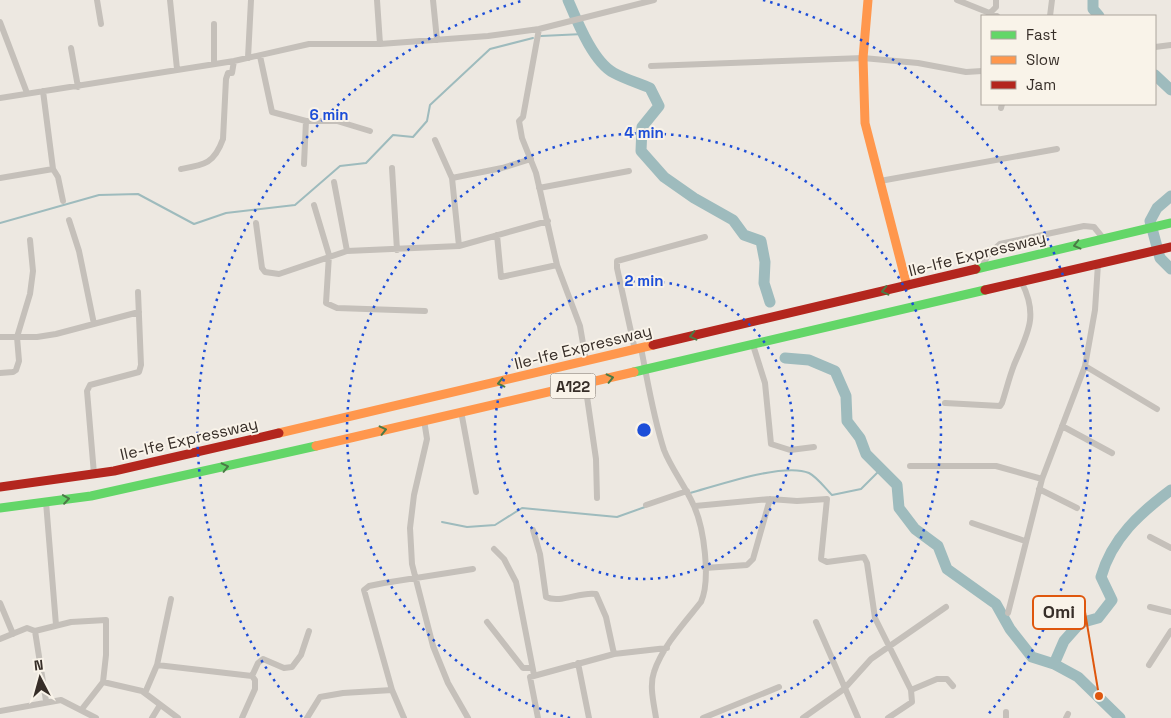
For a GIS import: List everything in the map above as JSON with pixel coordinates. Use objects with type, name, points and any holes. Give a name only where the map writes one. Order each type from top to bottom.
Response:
[{"type":"main road","points":[[868,0],[862,58],[865,123],[907,286]]},
{"type":"main road","name":"Ile-Ife Expressway","points":[[0,508],[46,502],[178,478],[753,344],[967,283],[982,267],[1166,224]]},
{"type":"main road","name":"Ile-Ife Expressway","points":[[0,487],[61,481],[137,467],[506,382],[586,360],[907,286],[1022,283],[1171,248]]},
{"type":"main road","points":[[717,330],[727,350]]},
{"type":"street","points":[[97,0],[101,24]]},
{"type":"street","points":[[170,0],[177,69]]},
{"type":"street","points":[[248,58],[251,0]]},
{"type":"street","points":[[377,0],[380,44]]},
{"type":"street","points":[[433,0],[438,40]]},
{"type":"street","points":[[0,98],[234,61],[310,44],[380,44],[539,29],[654,0]]},
{"type":"street","points":[[957,0],[994,15],[996,0]]},
{"type":"street","points":[[1050,15],[1052,0]]},
{"type":"street","points":[[0,22],[27,93]]},
{"type":"street","points":[[214,24],[214,64]]},
{"type":"street","points":[[539,29],[524,117],[519,121],[522,138],[548,221],[557,265],[580,326],[586,360]]},
{"type":"street","points":[[1156,47],[1171,45]]},
{"type":"street","points":[[72,48],[78,87]]},
{"type":"street","points":[[260,56],[272,112],[306,121],[337,121],[370,131]]},
{"type":"street","points":[[651,66],[862,58],[918,63],[966,72],[981,71]]},
{"type":"street","points":[[181,169],[204,165],[219,148],[223,139],[226,78],[228,74],[232,73],[234,61]]},
{"type":"street","points":[[43,91],[53,169],[58,177],[63,201]]},
{"type":"street","points":[[304,164],[306,121]]},
{"type":"street","points":[[435,140],[452,178],[459,246]]},
{"type":"street","points":[[880,181],[1058,149]]},
{"type":"street","points":[[452,178],[502,168],[530,159]]},
{"type":"street","points":[[392,168],[397,250]]},
{"type":"street","points":[[0,178],[53,169]]},
{"type":"street","points":[[539,188],[629,171]]},
{"type":"street","points":[[334,182],[346,251]]},
{"type":"street","points":[[314,205],[328,255],[326,303],[332,307],[424,311]]},
{"type":"street","points":[[69,220],[79,251],[94,324]]},
{"type":"street","points":[[256,224],[262,268],[265,272],[279,274],[305,266],[328,255],[346,251],[459,246],[548,221]]},
{"type":"street","points":[[982,267],[988,256],[1000,244],[1084,226],[1094,227],[1103,238]]},
{"type":"street","points":[[497,235],[501,277],[557,265]]},
{"type":"street","points":[[656,718],[652,692],[653,673],[667,648],[701,602],[705,593],[705,568],[700,526],[688,493],[665,452],[652,412],[645,369],[616,268],[617,261],[705,237]]},
{"type":"street","points":[[0,373],[16,370],[19,361],[17,338],[30,294],[33,271],[30,240]]},
{"type":"street","points":[[1008,613],[1042,479],[1084,366],[1095,310],[1098,264]]},
{"type":"street","points":[[945,403],[976,406],[1000,406],[1002,403],[1010,375],[1030,327],[1029,301],[1022,283]]},
{"type":"street","points":[[94,474],[86,391],[90,385],[139,372],[141,365],[138,292]]},
{"type":"street","points":[[0,337],[17,338],[56,334],[139,312]]},
{"type":"street","points":[[753,344],[765,383],[771,444],[790,450],[814,447]]},
{"type":"street","points":[[1084,366],[1157,409]]},
{"type":"street","points":[[586,384],[596,460],[597,498]]},
{"type":"street","points":[[461,411],[476,492]]},
{"type":"street","points":[[424,420],[427,439],[414,495],[409,544],[415,579],[433,646],[448,684],[468,718]]},
{"type":"street","points":[[1062,426],[1112,453]]},
{"type":"street","points":[[910,466],[996,466],[1042,479]]},
{"type":"street","points":[[1039,489],[1078,508]]},
{"type":"street","points":[[646,506],[688,493]]},
{"type":"street","points":[[694,506],[770,499],[797,501],[827,499],[821,559],[827,562],[864,557],[867,563],[875,618],[911,690],[912,702],[888,718]]},
{"type":"street","points":[[705,568],[747,564],[753,559],[770,499]]},
{"type":"street","points":[[46,502],[56,625]]},
{"type":"street","points":[[972,523],[1026,541]]},
{"type":"street","points":[[533,530],[540,554],[546,597],[551,599],[576,594],[596,594],[606,616],[614,654]]},
{"type":"street","points":[[1150,536],[1171,548]]},
{"type":"street","points":[[494,549],[504,559],[516,582],[533,672],[529,678],[538,718]]},
{"type":"street","points":[[404,718],[392,690],[364,590],[369,586],[473,569]]},
{"type":"street","points":[[145,693],[157,665],[172,599]]},
{"type":"street","points":[[0,603],[13,634]]},
{"type":"street","points":[[803,718],[844,689],[871,659],[946,607]]},
{"type":"street","points":[[1150,607],[1171,612]]},
{"type":"street","points":[[0,639],[27,628],[34,630],[56,625],[106,620],[106,655],[103,682],[82,709]]},
{"type":"street","points":[[487,622],[523,668],[533,672],[614,654],[667,648]]},
{"type":"street","points":[[816,622],[858,718]]},
{"type":"street","points":[[34,630],[46,701]]},
{"type":"street","points":[[252,676],[258,663],[263,659],[284,668],[292,667],[301,655],[309,631]]},
{"type":"street","points":[[1149,665],[1171,631]]},
{"type":"street","points":[[578,663],[589,718]]},
{"type":"street","points":[[157,665],[252,676],[256,680],[255,689],[242,718]]},
{"type":"street","points":[[911,690],[937,679],[947,679],[953,686]]},
{"type":"street","points":[[103,682],[145,693],[178,718]]},
{"type":"street","points":[[703,718],[779,687]]},
{"type":"street","points":[[307,718],[320,697],[342,693],[392,690]]},
{"type":"street","points":[[0,711],[46,701],[61,700],[82,709],[96,718]]},
{"type":"street","points":[[152,718],[160,705]]},
{"type":"waterway","points":[[568,0],[586,40],[599,60],[614,73],[650,88],[659,106],[642,127],[641,151],[664,177],[694,198],[733,220],[744,235],[761,241],[765,262],[764,283],[770,302]]},
{"type":"waterway","points":[[1093,0],[1093,9],[1098,15]]},
{"type":"waterway","points":[[541,36],[583,34]]},
{"type":"waterway","points":[[0,223],[99,195],[138,194],[194,224],[226,213],[295,205],[340,166],[366,163],[393,135],[413,137],[427,121],[430,105],[490,49],[533,38]]},
{"type":"waterway","points":[[1156,76],[1171,90]]},
{"type":"waterway","points":[[1171,196],[1157,208],[1150,221],[1160,258],[1171,269]]},
{"type":"waterway","points":[[785,358],[809,360],[835,371],[846,396],[847,421],[860,438],[866,454],[897,485],[899,508],[915,529],[938,546],[947,569],[996,604],[1010,629],[1032,657],[1054,664],[1078,677],[1120,718]]},
{"type":"waterway","points":[[690,493],[750,476],[784,470],[798,470],[812,475],[832,495],[861,489],[881,469]]},
{"type":"waterway","points":[[1054,664],[1064,641],[1080,623],[1098,618],[1112,600],[1101,577],[1112,550],[1120,538],[1138,517],[1171,490]]},
{"type":"waterway","points":[[442,522],[467,527],[495,525],[522,508],[617,517],[645,507]]},
{"type":"traffic: fast","points":[[976,269],[1171,223]]},
{"type":"traffic: fast","points":[[634,372],[985,290]]},
{"type":"traffic: fast","points":[[0,508],[91,496],[316,446]]},
{"type":"traffic: slow","points":[[868,0],[863,58],[865,123],[907,286]]},
{"type":"traffic: slow","points":[[279,433],[653,345]]},
{"type":"traffic: slow","points":[[316,446],[634,372]]},
{"type":"traffic: jam","points":[[985,290],[1171,247]]},
{"type":"traffic: jam","points":[[653,345],[976,269]]},
{"type":"traffic: jam","points":[[0,487],[114,471],[279,433]]},
{"type":"place","name":"Omi","points":[[1099,696]]}]
